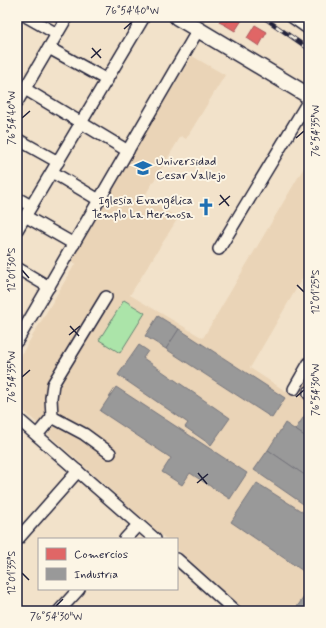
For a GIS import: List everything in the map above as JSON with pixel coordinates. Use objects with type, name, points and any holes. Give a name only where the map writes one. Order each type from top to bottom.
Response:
[{"type":"main road","points":[[177,17],[196,23],[309,86]]},
{"type":"main road","points":[[196,23],[309,96]]},
{"type":"street","points":[[27,17],[56,34]]},
{"type":"street","points":[[17,102],[67,17]]},
{"type":"street","points":[[17,230],[144,17]]},
{"type":"street","points":[[292,17],[309,29]]},
{"type":"street","points":[[18,337],[49,287],[128,151],[196,23]]},
{"type":"street","points":[[49,48],[107,80]]},
{"type":"street","points":[[25,89],[128,151]]},
{"type":"street","points":[[219,249],[309,100]]},
{"type":"street","points":[[17,139],[58,162]]},
{"type":"street","points":[[52,172],[99,200]]},
{"type":"street","points":[[17,198],[31,206]]},
{"type":"street","points":[[25,216],[74,244]]},
{"type":"street","points":[[17,268],[49,287]]},
{"type":"street","points":[[37,436],[52,417],[51,398],[53,384],[106,297]]},
{"type":"street","points":[[294,390],[309,363]]},
{"type":"street","points":[[52,417],[84,434],[110,453]]},
{"type":"street","points":[[19,423],[37,436],[154,538]]},
{"type":"street","points":[[17,540],[78,471]]},
{"type":"street","points":[[126,538],[138,525]]},
{"type":"street","points":[[178,560],[235,611]]},
{"type":"street","points":[[59,611],[79,590]]},
{"type":"shaded area","points":[[192,56],[225,75],[186,139],[181,136],[144,197],[178,218],[130,295],[203,338],[309,159],[309,267],[250,368],[296,398],[309,376],[309,611],[246,611],[178,550],[178,538],[165,538],[49,435],[50,428],[43,422],[38,424],[17,405],[17,362],[75,264],[68,259]]},
{"type":"green space","points":[[124,300],[145,313],[120,353],[99,340]]},
{"type":"building: Comercios","points":[[222,17],[230,17],[225,25],[219,22]]},
{"type":"building: Comercios","points":[[230,17],[237,17],[242,20],[235,31],[225,25]]},
{"type":"building: Comercios","points":[[255,25],[267,32],[259,46],[247,38]]},
{"type":"building: Industria","points":[[158,316],[179,329],[166,349],[145,336]]},
{"type":"building: Industria","points":[[179,329],[285,398],[272,418],[166,349]]},
{"type":"building: Industria","points":[[139,345],[148,351],[143,358],[230,418],[211,445],[185,427],[188,423],[118,375]]},
{"type":"building: Industria","points":[[116,387],[247,473],[230,499],[190,473],[182,485],[162,472],[171,458],[100,411]]},
{"type":"building: Industria","points":[[307,412],[309,413],[309,439],[295,430]]},
{"type":"building: Industria","points":[[285,423],[309,439],[309,478],[268,450]]},
{"type":"building: Industria","points":[[268,450],[309,478],[309,508],[254,470]]},
{"type":"building: Industria","points":[[257,483],[309,516],[309,575],[231,522]]},
{"type":"building: Industria","points":[[309,590],[309,611],[294,611]]},
{"type":"railway","points":[[263,17],[309,49]]},
{"type":"place","name":"Universidad Cesar Vallejo","points":[[143,168]]},
{"type":"place","name":"Iglesia Evangélica Templo La Hermosa","points":[[206,207]]}]
